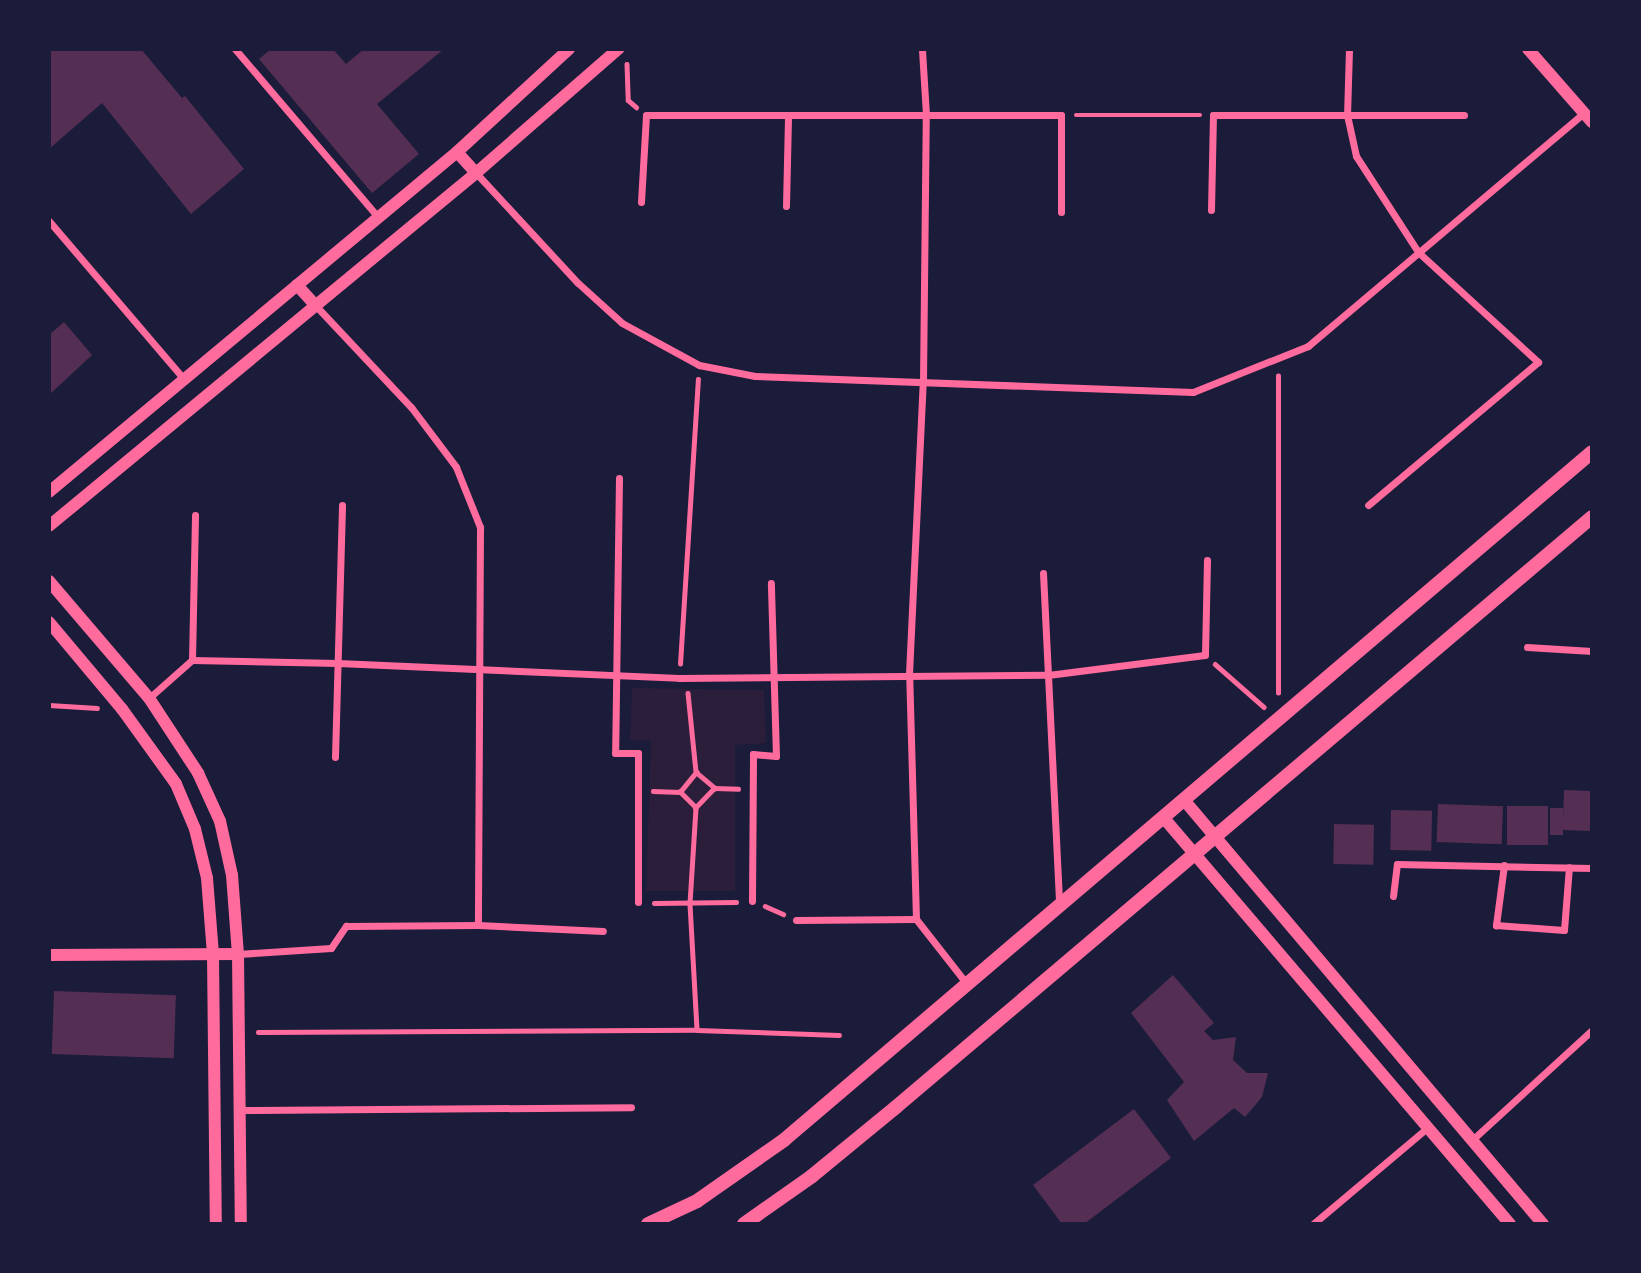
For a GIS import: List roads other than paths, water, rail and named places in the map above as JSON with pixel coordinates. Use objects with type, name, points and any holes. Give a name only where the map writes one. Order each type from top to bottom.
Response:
[{"type":"main road","points":[[648,1224],[696,1201],[784,1140],[1592,452]]},
{"type":"main road","points":[[744,1224],[812,1176],[1592,517]]},
{"type":"street","points":[[235,49],[377,216]]},
{"type":"street","points":[[49,526],[476,173],[618,49]]},
{"type":"street","points":[[922,49],[926,115],[923,382],[909,674],[916,919],[967,984]]},
{"type":"street","points":[[1349,49],[1347,115],[1356,156],[1418,252],[1538,362],[1368,505]]},
{"type":"street","points":[[457,152],[578,283],[622,323],[699,365],[755,376],[1194,392],[1308,346],[1418,252],[1588,118],[1528,49]]},
{"type":"street","points":[[49,492],[457,152],[560,52]]},
{"type":"street","points":[[641,202],[646,115],[1061,115],[1061,212]]},
{"type":"street","points":[[786,206],[788,115]]},
{"type":"street","points":[[1211,210],[1213,115],[1464,115]]},
{"type":"street","points":[[49,221],[184,380]]},
{"type":"street","points":[[297,285],[411,407],[456,467],[480,527],[482,671],[478,925]]},
{"type":"street","points":[[619,478],[614,677],[615,753],[638,753],[638,902]]},
{"type":"street","points":[[335,757],[342,505]]},
{"type":"street","points":[[191,660],[195,515]]},
{"type":"street","points":[[149,698],[191,660],[338,663],[683,678],[909,674],[1048,675],[1205,655],[1207,560]]},
{"type":"street","points":[[1043,573],[1059,905]]},
{"type":"street","points":[[49,581],[149,698],[198,772],[220,821],[232,874],[238,954],[241,1224]]},
{"type":"street","points":[[752,901],[753,754],[776,756],[771,583]]},
{"type":"street","points":[[49,622],[122,709],[176,785],[195,829],[207,878],[213,955],[216,1224]]},
{"type":"street","points":[[1527,647],[1592,651]]},
{"type":"street","points":[[1184,800],[1543,1224]]},
{"type":"street","points":[[1163,817],[1510,1224]]},
{"type":"street","points":[[1393,896],[1397,864],[1592,869]]},
{"type":"street","points":[[1504,865],[1496,925],[1564,930],[1569,867]]},
{"type":"street","points":[[1226,890],[1236,876],[1244,872]]},
{"type":"street","points":[[796,920],[916,919]]},
{"type":"street","points":[[49,956],[213,955],[331,948],[346,926],[478,925],[603,931]]},
{"type":"street","points":[[1472,1140],[1592,1030]]},
{"type":"street","points":[[240,1110],[632,1107]]},
{"type":"street","points":[[1313,1224],[1447,1111]]}]
